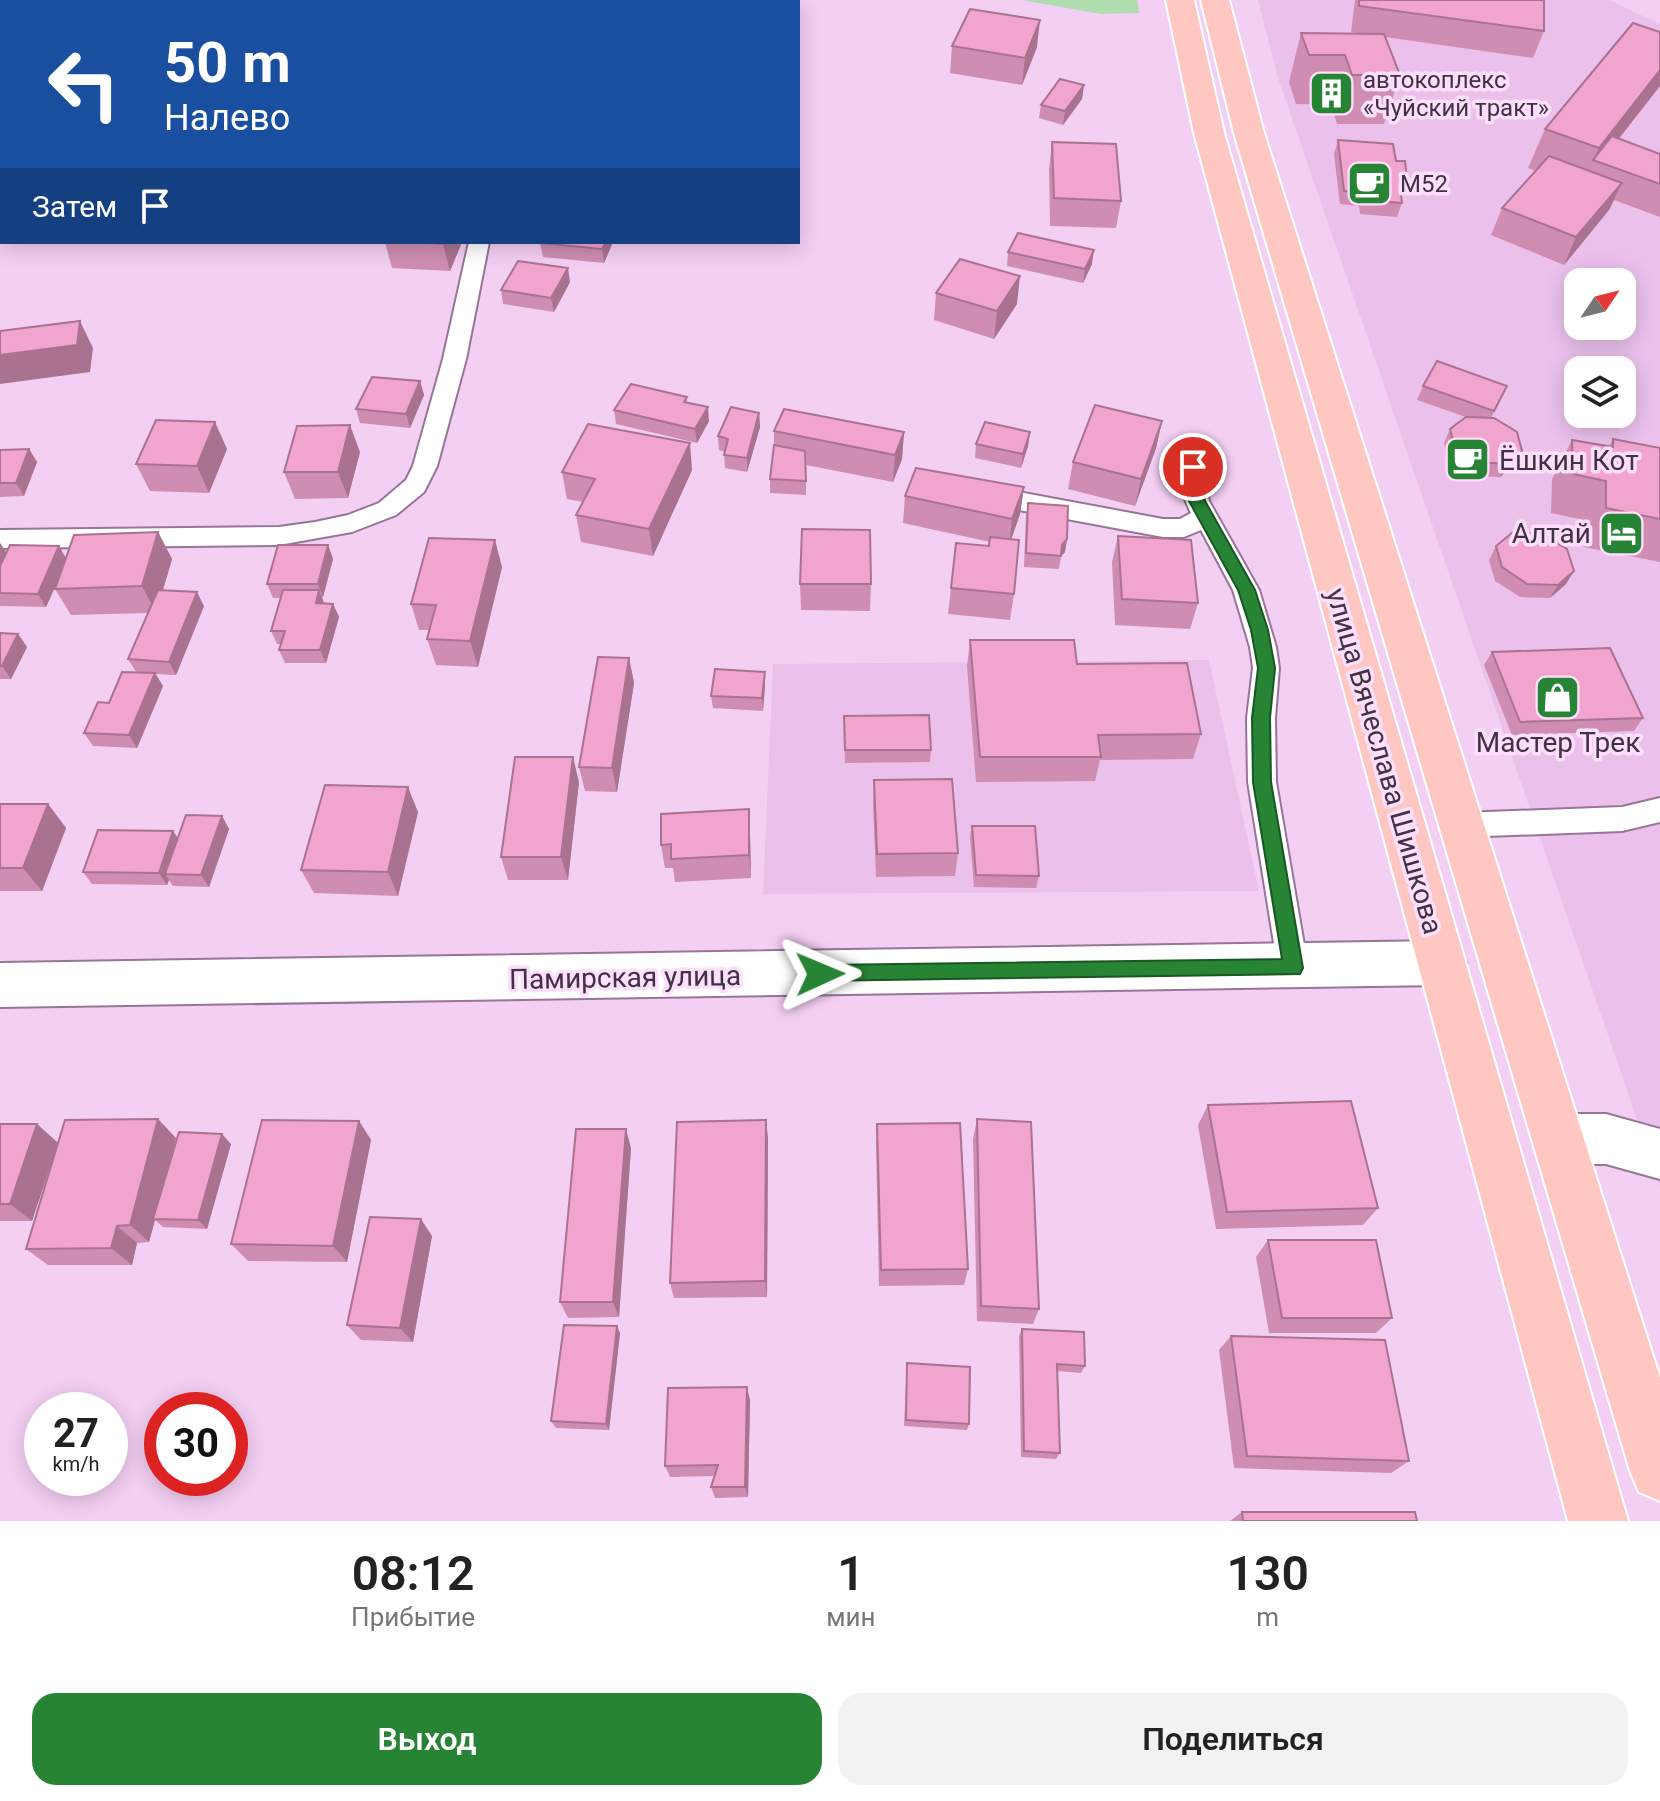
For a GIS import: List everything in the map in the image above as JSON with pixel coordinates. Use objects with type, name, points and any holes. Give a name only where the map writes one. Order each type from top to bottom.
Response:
[{"type":"main road","name":"улица Вячеслава Шишкова","points":[[1180,0],[1207,48],[1461,825],[1660,1471]]},
{"type":"main road","name":"улица Вячеслава Шишкова","points":[[1215,0],[1207,48],[1209,133],[1598,1521]]},
{"type":"street","name":"Памирская улица","points":[[0,985],[1293,968],[1442,963]]},
{"type":"street","points":[[1558,1139],[1606,1139],[1660,1154]]},
{"type":"lane","points":[[0,539],[279,536],[324,531],[388,507],[415,485],[430,447],[456,359],[479,244]]},
{"type":"lane","points":[[1193,467],[1194,489],[1204,517],[1246,590],[1261,636],[1266,668],[1261,718],[1262,782],[1293,968]]},
{"type":"lane","points":[[964,490],[1163,528],[1184,528],[1204,517]]},
{"type":"lane","points":[[1461,825],[1622,819],[1660,810]]},
{"type":"shaded area","points":[[1258,0],[1609,0],[1660,24],[1660,1186],[1278,78]]},
{"type":"shaded area","points":[[1209,660],[1259,891],[763,894],[773,664]]},
{"type":"green space","points":[[1022,0],[1137,0],[1139,13],[1101,14]]},
{"type":"building","points":[[1359,0],[1544,0],[1544,31],[1359,6]]},
{"type":"building","points":[[970,9],[1040,20],[1025,58],[952,46]]},
{"type":"building","points":[[1633,23],[1660,32],[1660,70],[1599,148],[1545,129]]},
{"type":"building","points":[[1301,33],[1384,34],[1400,75],[1352,75],[1345,55],[1309,55]]},
{"type":"building","points":[[1060,79],[1084,85],[1065,111],[1041,105]]},
{"type":"building","points":[[1612,136],[1660,154],[1660,184],[1593,160]]},
{"type":"building","name":"М52","points":[[1338,140],[1393,144],[1396,161],[1405,161],[1407,179],[1399,178],[1402,203],[1365,200],[1364,192],[1344,191]]},
{"type":"building","points":[[1052,142],[1116,144],[1121,201],[1054,198]]},
{"type":"building","points":[[1549,156],[1622,183],[1576,237],[1502,208]]},
{"type":"building","points":[[1018,233],[1094,250],[1085,269],[1008,252]]},
{"type":"building","points":[[550,244],[605,244],[602,249]]},
{"type":"building","points":[[960,259],[1020,276],[997,311],[936,293]]},
{"type":"building","points":[[518,261],[568,268],[551,298],[501,290]]},
{"type":"building","points":[[80,321],[77,345],[0,355],[0,331]]},
{"type":"building","points":[[1437,361],[1507,386],[1494,411],[1423,386]]},
{"type":"building","points":[[372,377],[420,381],[406,414],[356,409]]},
{"type":"building","points":[[631,384],[687,397],[684,402],[708,407],[695,429],[614,410]]},
{"type":"building","points":[[1095,405],[1162,421],[1141,479],[1073,462]]},
{"type":"building","points":[[731,407],[759,413],[747,458],[724,455],[728,439],[718,436]]},
{"type":"building","points":[[784,409],[904,432],[895,455],[774,431]]},
{"type":"building","points":[[1466,417],[1494,418],[1517,432],[1522,451],[1506,464],[1479,462],[1455,448],[1450,429]]},
{"type":"building","points":[[156,420],[215,422],[197,466],[136,464]]},
{"type":"building","points":[[985,422],[1030,432],[1023,454],[976,444]]},
{"type":"building","points":[[588,424],[690,443],[649,529],[576,515],[595,479],[562,472]]},
{"type":"building","points":[[350,425],[338,472],[284,472],[297,426]]},
{"type":"building","points":[[1613,439],[1660,448],[1660,519],[1606,508],[1606,481],[1573,474],[1572,440],[1613,447]]},
{"type":"building","points":[[774,445],[805,451],[806,481],[770,479]]},
{"type":"building","points":[[29,449],[16,483],[0,483],[0,450]]},
{"type":"building","points":[[916,468],[1024,487],[1012,519],[905,496]]},
{"type":"building","points":[[1028,503],[1068,506],[1067,539],[1062,545],[1061,556],[1026,553]]},
{"type":"building","points":[[802,529],[870,530],[871,584],[800,584]]},
{"type":"building","points":[[158,532],[142,586],[55,589],[74,535]]},
{"type":"building","points":[[1513,532],[1542,534],[1567,549],[1574,571],[1558,585],[1527,584],[1502,567],[1496,546]]},
{"type":"building","points":[[1118,536],[1191,540],[1198,603],[1122,599]]},
{"type":"building","points":[[990,537],[1019,540],[1014,594],[951,588],[956,543],[989,546]]},
{"type":"building","points":[[429,538],[495,540],[470,641],[427,639],[436,605],[411,604]]},
{"type":"building","points":[[10,545],[59,546],[38,594],[0,593],[0,566]]},
{"type":"building","points":[[278,545],[328,545],[318,584],[267,584]]},
{"type":"building","points":[[158,590],[197,592],[169,662],[128,659]]},
{"type":"building","points":[[283,590],[319,590],[316,603],[333,604],[320,650],[279,650],[285,631],[271,631]]},
{"type":"building","points":[[0,633],[18,634],[2,666],[0,666]]},
{"type":"building","points":[[970,640],[1074,640],[1077,664],[1187,663],[1201,734],[1098,735],[1101,757],[980,757]]},
{"type":"building","name":"Мастер Трек","points":[[1610,648],[1643,718],[1520,722],[1492,652]]},
{"type":"building","points":[[598,657],[629,658],[612,768],[579,767]]},
{"type":"building","points":[[715,669],[765,672],[762,698],[711,696]]},
{"type":"building","points":[[122,672],[155,673],[129,735],[84,733],[98,702],[109,703]]},
{"type":"building","points":[[929,715],[931,750],[845,750],[844,716]]},
{"type":"building","points":[[515,757],[573,757],[561,857],[501,857]]},
{"type":"building","points":[[952,779],[958,853],[877,854],[874,780]]},
{"type":"building","points":[[325,785],[408,787],[388,872],[301,870]]},
{"type":"building","points":[[0,804],[48,804],[23,868],[0,868]]},
{"type":"building","points":[[749,809],[749,855],[671,859],[671,844],[661,845],[661,814]]},
{"type":"building","points":[[186,815],[222,816],[201,875],[165,874]]},
{"type":"building","points":[[972,826],[1035,826],[1039,876],[976,875]]},
{"type":"building","points":[[98,830],[173,831],[159,873],[83,872]]},
{"type":"building","points":[[1351,1101],[1378,1208],[1227,1212],[1208,1105]]},
{"type":"building","points":[[158,1119],[130,1225],[117,1226],[111,1248],[26,1249],[65,1120]]},
{"type":"building","points":[[977,1119],[1031,1122],[1039,1309],[981,1306]]},
{"type":"building","points":[[262,1120],[359,1121],[333,1246],[231,1244]]},
{"type":"building","points":[[766,1120],[765,1281],[670,1283],[677,1122]]},
{"type":"building","points":[[960,1123],[968,1269],[881,1270],[877,1124]]},
{"type":"building","points":[[0,1124],[37,1124],[10,1204],[0,1204]]},
{"type":"building","points":[[576,1129],[626,1129],[613,1302],[560,1302]]},
{"type":"building","points":[[179,1132],[222,1134],[198,1220],[153,1219]]},
{"type":"building","points":[[370,1217],[421,1219],[400,1328],[347,1325]]},
{"type":"building","points":[[1268,1240],[1376,1240],[1392,1318],[1282,1318]]},
{"type":"building","points":[[564,1325],[617,1326],[606,1424],[551,1421]]},
{"type":"building","points":[[1022,1329],[1084,1332],[1085,1366],[1057,1364],[1060,1453],[1024,1451]]},
{"type":"building","points":[[1231,1336],[1385,1340],[1409,1461],[1247,1456]]},
{"type":"building","points":[[907,1363],[970,1367],[969,1424],[906,1420]]},
{"type":"building","points":[[747,1387],[745,1487],[711,1487],[718,1465],[665,1466],[668,1388]]},
{"type":"building","points":[[1242,1512],[1415,1512],[1417,1521],[1243,1521]]},
{"type":"place","name":"автокоплекс «Чуйский тракт»","points":[[1332,94]]},
{"type":"place","name":"М52","points":[[1369,184]]},
{"type":"place","name":"Ёшкин Кот","points":[[1468,460]]},
{"type":"place","name":"Алтай","points":[[1622,533]]},
{"type":"place","name":"Мастер Трек","points":[[1558,698]]},
{"type":"route","points":[[820,974],[1293,968],[1262,782],[1261,718],[1266,668],[1256,613],[1197,501],[1193,467]]}]
